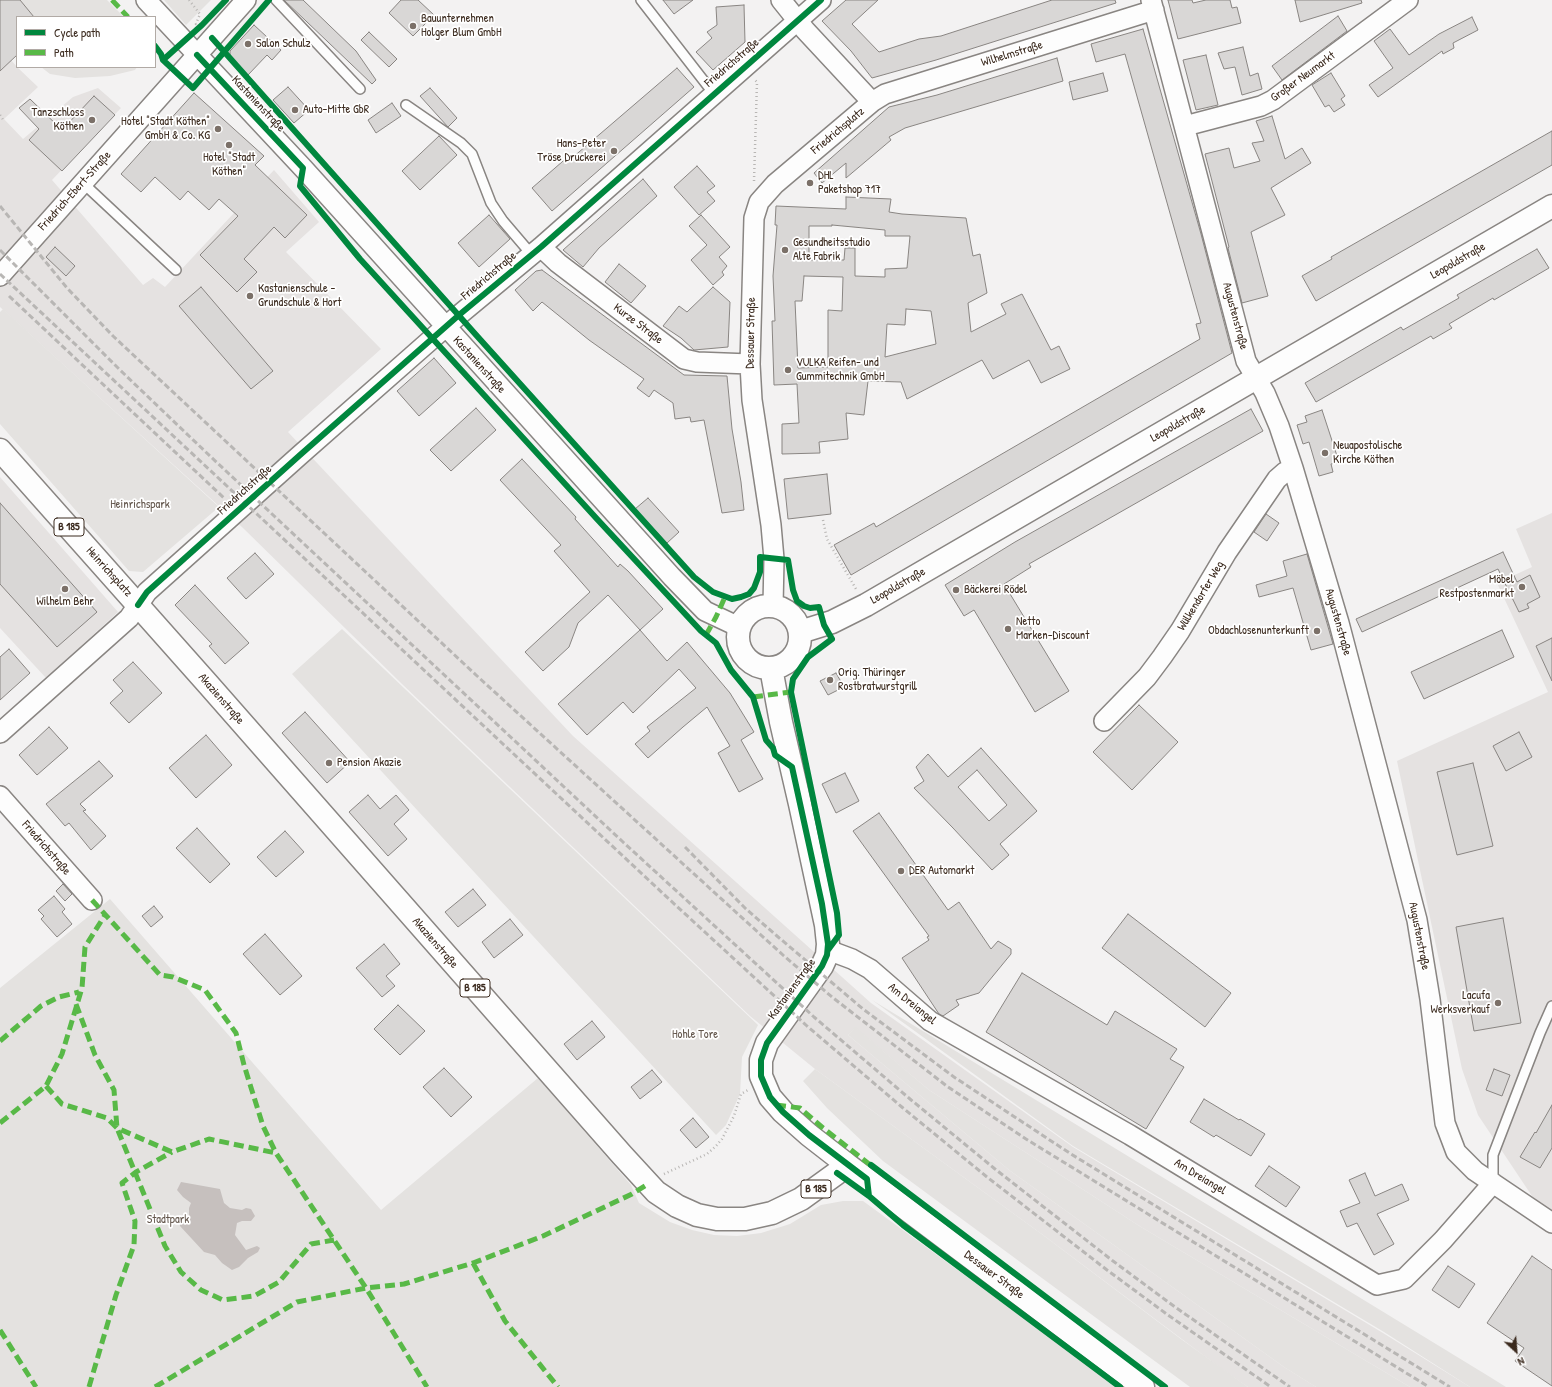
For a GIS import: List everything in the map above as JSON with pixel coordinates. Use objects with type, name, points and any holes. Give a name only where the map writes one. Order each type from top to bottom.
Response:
[{"type":"main road","name":"Leopoldstraße","points":[[800,632],[832,622],[866,605],[1552,206]]},
{"type":"main road","name":"Heinrichsplatz","points":[[0,450],[138,605]]},
{"type":"main road","name":"Akazienstraße","points":[[138,605],[648,1184],[666,1200],[697,1215],[716,1219],[745,1219],[772,1213],[801,1199],[837,1173],[845,1163]]},
{"type":"main road","points":[[773,606],[785,610],[795,620],[800,632],[798,647],[795,653],[785,664],[771,668],[758,666],[746,659],[739,648],[737,641],[739,627],[745,617],[760,607],[773,606]]},
{"type":"main road","name":"Kastanienstraße","points":[[771,668],[781,722],[828,935],[828,950],[822,966],[767,1043],[763,1052],[760,1068],[761,1076],[765,1088],[776,1105],[809,1135],[845,1163]]},
{"type":"main road","name":"Dessauer Straße","points":[[845,1163],[1143,1387]]},
{"type":"street","name":"Kastanienstraße","points":[[146,0],[303,168],[692,598],[705,611],[739,627]]},
{"type":"street","name":"Friedrich-Ebert-Straße","points":[[0,276],[246,0]]},
{"type":"street","points":[[781,0],[797,21]]},
{"type":"street","name":"Friedrichstraße","points":[[0,733],[129,618],[147,592],[300,455],[446,327],[537,251],[821,0]]},
{"type":"street","name":"Großer Neumarkt","points":[[1185,126],[1260,106],[1273,100],[1408,0]]},
{"type":"street","name":"Augustenstraße","points":[[1153,5],[1246,361],[1265,393],[1294,468],[1339,623],[1417,920],[1430,999],[1444,1123],[1456,1152],[1475,1171],[1494,1182]]},
{"type":"street","name":"Wilhelmstraße","points":[[872,102],[885,94],[1153,5]]},
{"type":"street","name":"Friedrichsplatz","points":[[759,202],[775,184],[872,102],[797,21]]},
{"type":"street","name":"Dessauer Straße","points":[[759,202],[754,218],[753,235],[750,364],[752,400],[771,525],[774,559],[773,606]]},
{"type":"street","name":"Kurze Straße","points":[[537,251],[558,263],[684,359],[696,362],[750,364]]},
{"type":"street","name":"Wülkendorfer Weg","points":[[1104,721],[1146,677],[1162,657],[1180,631],[1227,552],[1277,479],[1285,472],[1294,468]]},
{"type":"street","name":"Friedrichstraße","points":[[0,796],[92,900]]},
{"type":"street","name":"Am Dreiangel","points":[[828,950],[852,959],[870,969],[930,1021],[1130,1135],[1377,1285],[1404,1279],[1444,1240],[1494,1182]]},
{"type":"street","points":[[1494,1182],[1552,1223]]},
{"type":"lane","points":[[276,0],[360,89]]},
{"type":"lane","points":[[641,0],[714,94]]},
{"type":"lane","points":[[406,105],[461,142],[472,154],[491,203],[502,221],[537,251]]},
{"type":"lane","points":[[83,183],[176,270]]},
{"type":"lane","points":[[1494,1182],[1493,1155],[1540,1033],[1552,1006]]},
{"type":"path","points":[[189,0],[200,14],[196,24],[202,25],[212,38]]},
{"type":"path","points":[[744,68],[757,82],[754,181],[752,195],[759,202]]},
{"type":"path","points":[[0,115],[4,120]]},
{"type":"path","points":[[823,520],[827,539],[866,605]]},
{"type":"path","points":[[648,1184],[660,1176],[707,1154],[716,1146],[722,1139],[734,1116],[742,1094],[753,1087]]},
{"type":"shaded area","points":[[0,47],[16,66],[16,68],[18,68],[38,87],[4,119],[23,139],[73,97],[98,88],[121,108],[52,180],[143,285],[153,278],[165,287],[274,170],[319,222],[286,252],[381,349],[288,432],[573,736],[871,1003],[1073,1147],[1383,1333],[1470,1387],[1410,1387],[1141,1227],[929,1090],[855,1028],[848,1035],[1009,1170],[1284,1367],[1316,1387],[1248,1387],[1223,1370],[1043,1235],[815,1069],[750,1016],[402,684],[243,528],[0,307]]},
{"type":"shaded area","points":[[0,477],[118,612],[46,678],[0,628]]},
{"type":"shaded area","points":[[1552,513],[1552,1212],[1532,1196],[1478,1115],[1462,1069],[1397,761],[1548,692],[1497,583],[1532,567],[1516,529]]},
{"type":"shaded area","points":[[181,1182],[220,1189],[224,1203],[230,1208],[242,1210],[246,1208],[251,1209],[255,1216],[251,1221],[242,1221],[237,1223],[235,1235],[246,1250],[257,1246],[260,1248],[258,1252],[248,1258],[239,1267],[232,1270],[222,1263],[215,1255],[204,1252],[180,1226],[180,1224],[189,1216],[189,1208],[191,1203],[177,1190]]},
{"type":"green space","points":[[0,0],[107,0],[123,16],[16,16]]},
{"type":"green space","points":[[164,0],[211,0],[186,25]]},
{"type":"green space","points":[[42,68],[136,68],[135,70],[110,76],[75,78],[50,74]]},
{"type":"green space","name":"Heinrichspark","points":[[3,309],[219,507],[143,572],[129,571],[0,424],[0,312]]},
{"type":"green space","name":"Hohle Tore","points":[[342,629],[758,1025],[742,1057],[740,1094],[726,1125],[716,1135],[292,674]]},
{"type":"green space","name":"Stadtpark","points":[[110,899],[381,1210],[538,1078],[631,1185],[639,1203],[670,1222],[692,1230],[714,1235],[737,1236],[761,1233],[790,1224],[821,1205],[843,1201],[863,1201],[1118,1387],[0,1387],[0,988]]},
{"type":"green space","points":[[872,1000],[1506,1387],[1470,1387],[1384,1332],[1073,1146]]},
{"type":"green space","points":[[855,1027],[929,1090],[1141,1227],[1410,1387],[1316,1387],[1284,1367],[1009,1170],[848,1035]]},
{"type":"green space","points":[[815,1069],[1248,1387],[1190,1387],[883,1161],[827,1108],[803,1081]]},
{"type":"building","points":[[0,0],[20,0],[33,16],[16,16],[16,56],[0,71]]},
{"type":"building","points":[[284,0],[303,0],[356,51],[376,80],[372,84]]},
{"type":"building","name":"Bauunternehmen Holger Blum GmbH","points":[[401,0],[418,0],[434,15],[413,36],[389,13]]},
{"type":"building","points":[[663,0],[693,0],[674,14]]},
{"type":"building","points":[[846,0],[878,0],[852,24],[879,52],[919,39],[941,36],[1052,0],[1115,0],[1116,3],[936,60],[872,78],[851,51],[822,21]]},
{"type":"building","points":[[1168,0],[1192,0],[1193,3],[1206,0],[1230,0],[1232,8],[1237,7],[1241,23],[1178,39]]},
{"type":"building","points":[[1295,0],[1361,0],[1362,3],[1300,22]]},
{"type":"building","points":[[744,5],[745,42],[713,70],[696,52],[712,38],[707,32],[717,25],[716,7]]},
{"type":"building","points":[[1338,16],[1347,31],[1282,80],[1272,66]]},
{"type":"building","points":[[1472,17],[1478,30],[1453,43],[1454,48],[1443,54],[1442,51],[1378,97],[1369,85],[1393,68],[1374,41],[1390,29],[1409,55],[1439,34]]},
{"type":"building","points":[[254,25],[281,50],[272,60],[267,55],[248,75],[230,59],[230,51]]},
{"type":"building","points":[[1143,29],[1201,234],[1232,353],[851,575],[834,545],[874,523],[876,527],[1200,339],[1196,324],[1201,323],[1125,54],[1096,62],[1091,44]]},
{"type":"building","points":[[369,32],[397,59],[389,67],[361,40]]},
{"type":"building","points":[[1243,47],[1250,76],[1258,73],[1262,89],[1242,95],[1235,67],[1224,69],[1218,53]]},
{"type":"building","points":[[1206,55],[1218,105],[1196,110],[1183,60]]},
{"type":"building","points":[[1057,58],[1063,81],[905,128],[889,137],[891,140],[846,178],[846,163],[822,183],[814,173],[889,107],[937,95]]},
{"type":"building","points":[[677,68],[694,87],[552,211],[532,188],[570,155],[572,158]]},
{"type":"building","points":[[1103,73],[1108,91],[1073,100],[1069,82]]},
{"type":"building","points":[[1331,73],[1345,96],[1341,99],[1345,105],[1334,112],[1329,105],[1325,107],[1312,85]]},
{"type":"building","points":[[288,87],[309,110],[294,123],[273,100]]},
{"type":"building","points":[[430,88],[457,118],[448,127],[420,96]]},
{"type":"building","points":[[194,93],[264,156],[255,165],[307,215],[285,238],[274,227],[244,259],[257,272],[237,292],[200,255],[238,216],[219,199],[209,210],[188,191],[180,200],[155,177],[141,192],[121,174]]},
{"type":"building","points":[[94,96],[115,115],[62,171],[29,140],[39,129],[19,108],[30,99],[62,130]]},
{"type":"building","points":[[392,103],[401,116],[376,133],[368,120]]},
{"type":"building","points":[[1272,116],[1285,159],[1302,148],[1311,163],[1271,188],[1285,215],[1251,232],[1268,296],[1242,303],[1205,154],[1229,148],[1234,168],[1260,161],[1252,143],[1264,141],[1256,121]]},
{"type":"building","points":[[1552,131],[1552,165],[1316,301],[1302,276],[1332,259],[1331,257]]},
{"type":"building","points":[[439,136],[457,155],[420,190],[402,171]]},
{"type":"building","points":[[697,166],[715,186],[707,192],[715,201],[699,215],[674,187]]},
{"type":"building","points":[[643,179],[657,196],[599,248],[583,267],[563,250]]},
{"type":"building","points":[[846,197],[891,199],[889,212],[966,218],[973,256],[980,254],[987,293],[968,303],[971,332],[1006,314],[1001,304],[1022,294],[1051,350],[1059,346],[1070,369],[1041,383],[1029,360],[993,379],[982,360],[907,399],[901,382],[868,381],[864,415],[846,413],[848,439],[819,442],[820,453],[782,454],[782,424],[799,423],[797,384],[774,385],[772,321],[775,321],[773,276],[777,225],[775,225],[776,206],[846,209]],"holes":[[[832,225],[885,230],[885,236],[910,236],[907,268],[885,269],[885,277],[855,276],[855,248],[845,248],[844,260],[809,260],[809,226]],[[804,276],[843,277],[842,311],[828,310],[828,367],[798,368],[795,301],[802,301]],[[906,309],[931,311],[936,344],[885,357],[887,324],[905,325]]]},
{"type":"building","points":[[489,215],[510,239],[479,267],[458,243]]},
{"type":"building","points":[[701,215],[730,247],[719,257],[727,266],[722,272],[724,275],[713,285],[691,260],[707,245],[689,226]]},
{"type":"building","points":[[55,247],[75,266],[66,276],[46,257]]},
{"type":"building","points":[[1537,249],[1549,268],[1449,324],[1452,328],[1433,339],[1431,336],[1316,402],[1305,383],[1401,327],[1403,330],[1459,298],[1457,295]]},
{"type":"building","points":[[619,264],[646,286],[631,303],[605,282]]},
{"type":"building","points":[[542,270],[684,375],[727,376],[732,429],[744,510],[722,513],[704,420],[691,422],[690,417],[675,419],[673,403],[654,390],[649,397],[637,388],[644,379],[589,340],[542,302],[533,311],[515,290],[536,271]]},
{"type":"building","points":[[201,287],[273,371],[251,389],[179,306]]},
{"type":"building","points":[[713,287],[730,302],[728,347],[694,350],[681,338],[663,326],[679,306],[687,312]]},
{"type":"building","points":[[434,358],[456,383],[419,416],[397,391]]},
{"type":"building","points":[[476,408],[496,430],[451,471],[430,450]]},
{"type":"building","points":[[1251,409],[1263,431],[1029,564],[1031,567],[1004,584],[1069,691],[1035,712],[974,610],[964,616],[945,585],[1015,542]]},
{"type":"building","name":"Neuapostolische Kirche Köthen","points":[[1322,410],[1339,462],[1331,464],[1333,472],[1319,476],[1309,442],[1303,444],[1297,425],[1307,422],[1305,416]]},
{"type":"building","points":[[522,459],[576,517],[575,519],[618,567],[620,564],[628,571],[663,609],[640,630],[608,595],[578,623],[569,647],[543,671],[525,652],[590,592],[554,551],[561,545],[500,480]]},
{"type":"building","points":[[827,474],[831,514],[788,519],[784,479]]},
{"type":"building","points":[[648,498],[679,532],[667,543],[635,509]]},
{"type":"building","points":[[0,503],[97,612],[57,647],[0,584]]},
{"type":"building","points":[[1266,514],[1279,523],[1267,541],[1254,532]]},
{"type":"building","points":[[1503,552],[1517,582],[1530,575],[1540,597],[1527,604],[1529,608],[1519,612],[1498,569],[1362,632],[1356,619]]},
{"type":"building","points":[[255,553],[274,574],[246,599],[227,578]]},
{"type":"building","points":[[1307,554],[1333,644],[1311,650],[1293,588],[1259,597],[1256,585],[1287,576],[1283,561]]},
{"type":"building","points":[[195,585],[249,643],[225,664],[209,646],[212,644],[175,605]]},
{"type":"building","points":[[640,630],[667,661],[687,642],[730,693],[754,732],[741,740],[763,779],[739,792],[718,753],[730,746],[707,707],[648,758],[635,744],[650,731],[647,727],[696,688],[679,669],[633,713],[623,702],[587,735],[558,704]]},
{"type":"building","points":[[1502,630],[1514,657],[1424,699],[1411,672]]},
{"type":"building","points":[[1552,638],[1552,681],[1536,646]]},
{"type":"building","points":[[9,649],[30,673],[0,700],[0,657]]},
{"type":"building","points":[[133,662],[162,693],[129,723],[110,703],[123,691],[113,680]]},
{"type":"building","points":[[836,673],[844,687],[828,695],[820,681]]},
{"type":"building","points":[[1139,705],[1178,742],[1132,790],[1093,752]]},
{"type":"building","points":[[305,712],[350,762],[327,783],[282,733]]},
{"type":"building","points":[[49,727],[68,748],[37,775],[19,755]]},
{"type":"building","points":[[1519,732],[1532,757],[1506,771],[1493,746]]},
{"type":"building","points":[[206,735],[232,765],[196,798],[169,768]]},
{"type":"building","points":[[981,748],[1037,811],[1000,844],[1009,855],[992,870],[914,788],[924,781],[916,767],[928,754],[948,777]],"holes":[[[977,770],[1007,805],[989,821],[958,787]]]},
{"type":"building","points":[[99,761],[113,776],[80,804],[86,810],[83,811],[106,836],[91,850],[69,823],[65,826],[46,804]]},
{"type":"building","points":[[1473,763],[1493,846],[1457,855],[1437,772]]},
{"type":"building","points":[[845,773],[859,801],[836,813],[822,784]]},
{"type":"building","points":[[368,795],[380,809],[396,795],[409,810],[394,824],[407,839],[388,856],[349,812]]},
{"type":"building","points":[[879,813],[948,910],[959,902],[991,949],[998,941],[1011,949],[1011,954],[979,993],[956,1000],[959,1005],[943,1016],[939,1014],[902,958],[929,940],[927,937],[929,936],[853,831]]},
{"type":"building","points":[[197,828],[230,864],[210,883],[176,848]]},
{"type":"building","points":[[285,831],[304,852],[276,877],[257,857]]},
{"type":"building","points":[[63,884],[72,894],[65,901],[56,891]]},
{"type":"building","points":[[473,889],[486,905],[458,927],[445,912]]},
{"type":"building","points":[[54,896],[65,909],[62,912],[72,924],[57,937],[41,919],[44,916],[38,910]]},
{"type":"building","points":[[154,906],[163,917],[151,927],[142,916]]},
{"type":"building","points":[[1128,914],[1231,993],[1205,1027],[1102,948]]},
{"type":"building","points":[[1503,918],[1521,1023],[1474,1031],[1456,927]]},
{"type":"building","points":[[510,919],[523,935],[494,958],[482,942]]},
{"type":"building","points":[[265,934],[302,976],[280,995],[243,954]]},
{"type":"building","points":[[384,944],[400,964],[386,976],[395,986],[382,997],[356,968]]},
{"type":"building","points":[[1022,973],[1107,1025],[1115,1011],[1177,1049],[1170,1059],[1184,1067],[1146,1129],[986,1032]]},
{"type":"building","points":[[398,1005],[425,1031],[400,1055],[374,1029]]},
{"type":"building","points":[[592,1021],[605,1037],[577,1060],[564,1044]]},
{"type":"building","points":[[444,1068],[472,1097],[451,1117],[423,1087]]},
{"type":"building","points":[[1494,1069],[1510,1075],[1502,1096],[1486,1090]]},
{"type":"building","points":[[652,1070],[662,1082],[640,1099],[631,1087]]},
{"type":"building","points":[[1204,1099],[1265,1134],[1251,1156],[1216,1135],[1214,1137],[1190,1122]]},
{"type":"building","points":[[1552,1105],[1552,1148],[1540,1168],[1520,1157]]},
{"type":"building","points":[[693,1118],[709,1137],[696,1148],[680,1130]]},
{"type":"building","points":[[1269,1166],[1300,1187],[1286,1207],[1255,1186]]},
{"type":"building","points":[[1365,1173],[1375,1196],[1402,1184],[1409,1200],[1377,1214],[1394,1244],[1374,1255],[1357,1223],[1347,1227],[1340,1211],[1360,1203],[1349,1180]]},
{"type":"building","points":[[1532,1256],[1552,1270],[1552,1386],[1515,1361],[1524,1348],[1487,1323]]},
{"type":"building","points":[[1448,1266],[1475,1284],[1459,1308],[1432,1290]]},
{"type":"railway","points":[[0,206],[67,288],[113,336],[476,675],[784,956],[832,997],[948,1087],[1026,1139],[1429,1387]]},
{"type":"railway","points":[[0,250],[120,370],[211,457],[623,842],[814,1017],[995,1169],[1113,1261],[1175,1307],[1290,1387]]},
{"type":"railway","points":[[0,274],[670,900],[807,1026],[987,1177],[1107,1270],[1168,1315],[1271,1387]]},
{"type":"railway","points":[[9,296],[224,498]]},
{"type":"railway","points":[[685,847],[746,909],[777,936],[863,1009],[954,1077],[1071,1154],[1450,1387]]},
{"type":"marked path","points":[[112,0],[127,16]]},
{"type":"marked path","points":[[706,635],[725,597]]},
{"type":"marked path","points":[[753,697],[791,692]]},
{"type":"marked path","points":[[92,900],[160,975],[173,977],[205,990],[236,1033],[244,1065],[263,1126],[276,1153],[366,1288],[427,1387]]},
{"type":"marked path","points":[[0,1123],[46,1086],[62,1054],[82,988],[85,947],[105,915]]},
{"type":"marked path","points":[[0,1041],[41,1006],[59,997],[79,992]]},
{"type":"marked path","points":[[76,1004],[95,1055],[114,1090],[117,1128],[165,1246],[181,1272],[201,1290],[223,1300],[254,1296],[279,1282],[311,1244],[334,1240]]},
{"type":"marked path","points":[[46,1086],[62,1104],[107,1118],[117,1128],[172,1152],[209,1139],[276,1153]]},
{"type":"marked path","points":[[776,1105],[800,1108],[873,1167]]},
{"type":"marked path","points":[[89,1387],[116,1295],[134,1245],[135,1221],[122,1183],[136,1172],[172,1152]]},
{"type":"marked path","points":[[155,1387],[297,1302],[366,1288],[404,1284],[473,1263],[543,1236],[632,1194],[648,1184]]},
{"type":"marked path","points":[[473,1263],[505,1321],[558,1387]]},
{"type":"marked path","points":[[0,1330],[36,1387]]},
{"type":"cycle path","points":[[163,60],[202,25],[226,0]]},
{"type":"cycle path","points":[[156,47],[163,60],[193,88],[269,0]]},
{"type":"cycle path","points":[[138,605],[147,592],[300,455],[459,315],[541,247],[821,0]]},
{"type":"cycle path","points":[[212,38],[694,577],[713,592],[732,599],[749,594],[754,588],[760,572],[760,557],[788,560],[793,590],[797,601],[810,608],[819,607],[824,625],[832,639],[808,657],[793,679],[791,692],[837,913],[839,935],[828,950]]},
{"type":"cycle path","points":[[197,55],[303,168],[300,186],[360,259],[597,519],[701,631],[716,643],[731,670],[753,697],[766,740],[773,748],[775,755],[792,767],[822,904],[828,944],[827,955],[822,966],[767,1043],[761,1060],[761,1076],[770,1097],[783,1112],[809,1135],[867,1179],[869,1196]]},
{"type":"cycle path","points":[[871,1165],[1165,1387]]},
{"type":"cycle path","points":[[837,1173],[869,1196],[903,1225],[1120,1387]]},
{"type":"place","name":"Bauunternehmen Holger Blum GmbH","points":[[413,26]]},
{"type":"place","name":"Salon Schulz","points":[[248,44]]},
{"type":"place","name":"Auto-Mitte GbR","points":[[295,110]]},
{"type":"place","name":"Tanzschloss Köthen","points":[[92,120]]},
{"type":"place","name":"Hotel \"Stadt Köthen\" GmbH & Co. KG","points":[[218,129]]},
{"type":"place","name":"Hotel \"Stadt Köthen\"","points":[[229,145]]},
{"type":"place","name":"Hans-Peter Tröse Druckerei","points":[[614,151]]},
{"type":"place","name":"DHL Paketshop 717","points":[[810,183]]},
{"type":"place","name":"Gesundheitsstudio Alte Fabrik","points":[[785,250]]},
{"type":"place","name":"Kastanienschule - Grundschule & Hort","points":[[250,296]]},
{"type":"place","name":"VULKA Reifen- und Gummitechnik GmbH","points":[[788,370]]},
{"type":"place","name":"Neuapostolische Kirche Köthen","points":[[1325,453]]},
{"type":"place","name":"Möbel Restpostenmarkt","points":[[1522,587]]},
{"type":"place","name":"Wilhelm Behr","points":[[65,589]]},
{"type":"place","name":"Bäckerei Rödel","points":[[956,590]]},
{"type":"place","name":"Netto Marken-Discount","points":[[1008,629]]},
{"type":"place","name":"Obdachlosenunterkunft","points":[[1317,631]]},
{"type":"place","name":"Orig. Thüringer Rostbratwurstgrill","points":[[830,680]]},
{"type":"place","name":"Pension Akazie","points":[[329,763]]},
{"type":"place","name":"DER Automarkt","points":[[901,871]]},
{"type":"place","name":"Lacufa Werksverkauf","points":[[1498,1003]]}]
